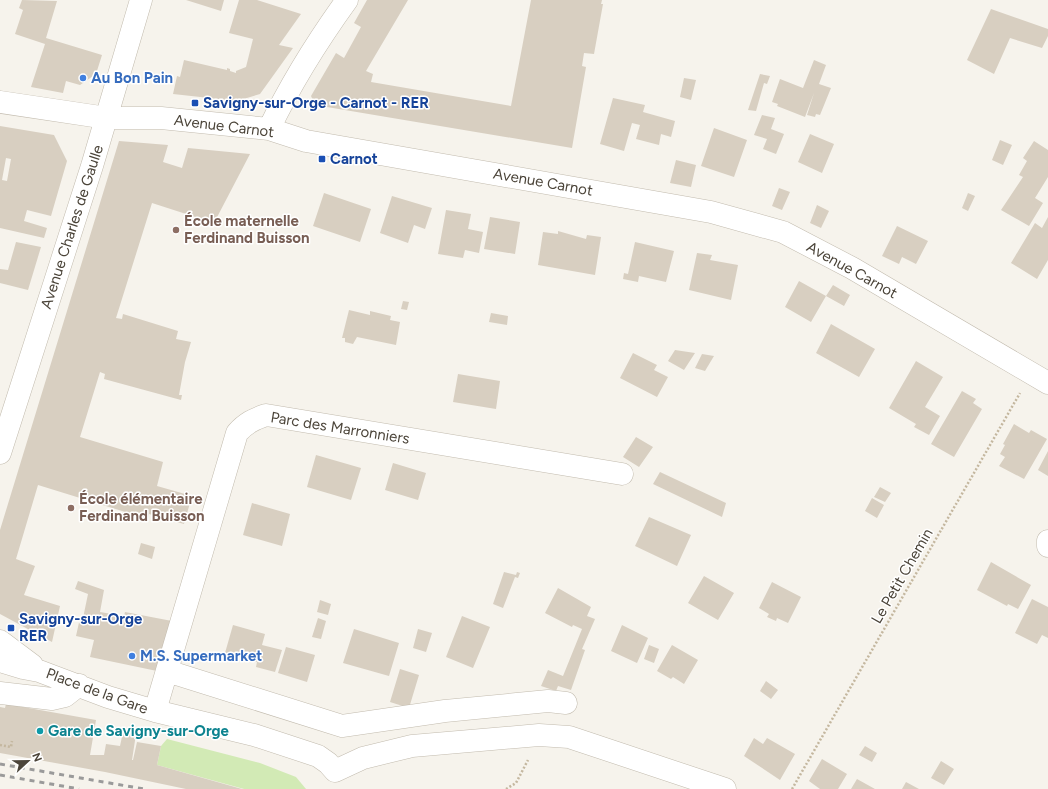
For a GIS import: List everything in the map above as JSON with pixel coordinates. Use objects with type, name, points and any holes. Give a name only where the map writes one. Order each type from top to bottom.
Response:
[{"type":"street","name":"Avenue Charles de Gaulle","points":[[0,454],[107,118],[141,0]]},
{"type":"street","points":[[269,129],[290,86],[316,42],[347,0]]},
{"type":"street","name":"Avenue Carnot","points":[[0,102],[107,118],[160,118],[269,129],[306,141],[710,212],[756,224],[783,232],[852,268],[1040,378]]},
{"type":"street","name":"Parc des Marronniers","points":[[155,712],[237,433],[253,419],[266,415],[622,474]]},
{"type":"street","points":[[1048,541],[1048,546]]},
{"type":"street","name":"Place de la Gare","points":[[1,648],[31,670],[79,685],[108,697],[155,712],[254,735],[311,754],[328,763],[335,780]]},
{"type":"street","points":[[0,677],[8,677],[31,670]]},
{"type":"street","points":[[167,671],[342,726],[445,711],[548,700],[566,703]]},
{"type":"street","points":[[0,693],[52,698],[65,696],[79,685]]},
{"type":"street","points":[[335,780],[363,758],[412,746],[539,735],[569,737],[725,789]]},
{"type":"path","name":"Le Petit Chemin","points":[[792,789],[1040,378]]},
{"type":"path","points":[[0,745],[11,747],[12,741]]},
{"type":"path","points":[[506,789],[516,783],[529,758]]},
{"type":"green space","points":[[167,739],[260,763],[296,777],[306,789],[244,789],[157,765],[161,746]]},
{"type":"building","points":[[22,0],[57,1],[46,38],[102,55],[96,74],[80,85],[66,81],[63,93],[31,87],[45,44],[15,34],[23,10],[19,8]]},
{"type":"building","points":[[186,0],[224,0],[221,11]]},
{"type":"building","points":[[239,0],[257,0],[301,14],[279,45],[293,48],[260,94],[237,101],[173,94],[177,76],[180,77],[184,60],[227,70],[227,68],[236,73],[236,71],[246,67],[253,39],[229,33]]},
{"type":"building","points":[[367,0],[408,0],[366,71],[373,74],[371,82],[511,106],[531,0],[602,0],[601,4],[603,4],[594,54],[584,53],[582,66],[586,67],[572,148],[315,105],[311,96],[336,53],[344,58],[361,27],[354,23]]},
{"type":"building","points":[[991,9],[1048,29],[1048,36],[1042,48],[1010,38],[994,74],[967,60]]},
{"type":"building","points":[[814,60],[826,65],[819,84],[831,88],[820,115],[816,114],[815,117],[807,115],[814,93],[805,117],[777,106],[778,104],[772,102],[780,79],[803,88]]},
{"type":"building","points":[[760,74],[770,76],[767,84],[764,83],[756,111],[748,110]]},
{"type":"building","points":[[684,78],[696,80],[691,100],[680,97]]},
{"type":"building","points":[[613,98],[645,105],[643,112],[675,121],[671,137],[661,134],[659,145],[636,139],[640,125],[632,123],[624,151],[600,144]]},
{"type":"building","points":[[762,115],[775,118],[771,129],[784,134],[776,154],[763,149],[767,139],[754,135]]},
{"type":"building","points":[[0,126],[54,135],[67,161],[51,216],[27,210],[24,221],[47,228],[44,238],[0,228]],"holes":[[[6,158],[11,159],[7,181],[2,180]]]},
{"type":"building","points":[[714,128],[747,140],[734,177],[701,166]]},
{"type":"building","points":[[810,134],[834,144],[822,173],[798,162]]},
{"type":"building","points":[[1000,140],[1012,145],[1003,165],[992,160]]},
{"type":"building","points":[[119,141],[168,145],[163,162],[182,168],[188,148],[250,154],[214,223],[152,203],[116,318],[122,319],[123,314],[178,331],[176,339],[191,342],[185,362],[179,395],[182,395],[181,400],[104,379],[105,374],[100,372],[80,437],[163,462],[157,486],[192,496],[184,524],[149,514],[148,519],[38,485],[16,559],[35,566],[24,595],[60,606],[52,642],[0,614],[0,530]]},
{"type":"building","points":[[1034,141],[1048,150],[1048,177],[1035,198],[1043,203],[1029,226],[1001,210],[1023,177],[1019,175],[1027,161],[1023,158]]},
{"type":"building","points":[[676,160],[696,165],[691,187],[670,183]]},
{"type":"building","points":[[779,188],[790,192],[782,210],[772,206]]},
{"type":"building","points":[[324,193],[371,209],[360,242],[313,226]]},
{"type":"building","points":[[968,193],[975,196],[968,211],[962,208]]},
{"type":"building","points":[[392,196],[432,208],[425,229],[414,225],[408,243],[380,233]]},
{"type":"building","points":[[817,205],[829,211],[821,228],[810,223]]},
{"type":"building","points":[[446,210],[471,214],[468,229],[483,232],[479,253],[465,250],[463,258],[438,254]]},
{"type":"building","points":[[490,217],[520,222],[515,254],[484,249]]},
{"type":"building","points":[[1048,217],[1048,260],[1037,279],[1011,263],[1035,223],[1042,228]]},
{"type":"building","points":[[897,226],[928,241],[916,264],[902,257],[899,264],[882,256]]},
{"type":"building","points":[[558,231],[586,239],[587,235],[601,237],[595,275],[538,265],[543,232],[558,234]]},
{"type":"building","points":[[16,242],[41,247],[28,290],[0,283],[0,269],[8,270]]},
{"type":"building","points":[[635,242],[674,251],[666,282],[639,276],[638,282],[623,279],[624,273],[628,274]]},
{"type":"building","points":[[697,253],[712,255],[710,260],[738,265],[731,300],[689,290]]},
{"type":"building","points":[[799,281],[826,296],[811,322],[785,307]]},
{"type":"building","points":[[833,285],[850,295],[844,306],[826,296]]},
{"type":"building","points":[[403,301],[409,302],[407,310],[401,309]]},
{"type":"building","points":[[349,310],[370,315],[370,311],[391,316],[390,320],[400,322],[396,345],[357,337],[353,344],[345,342],[345,338],[342,338]]},
{"type":"building","points":[[491,313],[508,316],[507,325],[489,322]]},
{"type":"building","points":[[831,324],[875,349],[859,377],[816,353]]},
{"type":"building","points":[[675,350],[695,353],[684,370],[668,361]]},
{"type":"building","points":[[633,353],[657,365],[654,370],[668,377],[657,397],[620,378]]},
{"type":"building","points":[[702,354],[714,356],[705,371],[695,368]]},
{"type":"building","points":[[916,361],[943,377],[925,407],[940,416],[929,435],[914,427],[916,424],[889,408]]},
{"type":"building","points":[[458,374],[500,381],[496,409],[453,402]]},
{"type":"building","points":[[962,391],[976,399],[973,403],[982,409],[954,457],[931,444]]},
{"type":"building","points":[[1014,424],[1029,433],[1031,430],[1047,439],[1024,479],[999,466],[1005,457],[1000,454],[1005,445],[1003,444]]},
{"type":"building","points":[[636,437],[653,447],[639,467],[623,457]]},
{"type":"building","points":[[1048,451],[1048,476],[1038,470]]},
{"type":"building","points":[[316,455],[361,468],[351,500],[307,487]]},
{"type":"building","points":[[393,463],[426,473],[418,500],[385,490]]},
{"type":"building","points":[[660,472],[726,503],[722,517],[653,484]]},
{"type":"building","points":[[880,487],[891,493],[885,502],[874,497]]},
{"type":"building","points":[[872,498],[884,505],[877,518],[865,511]]},
{"type":"building","points":[[252,503],[290,514],[282,546],[243,535]]},
{"type":"building","points":[[649,517],[691,535],[677,566],[635,546]]},
{"type":"building","points":[[141,543],[155,547],[152,559],[138,554]]},
{"type":"building","points":[[991,562],[1031,585],[1018,609],[1008,604],[1007,606],[977,590]]},
{"type":"building","points":[[504,572],[516,575],[517,572],[520,573],[518,578],[515,577],[503,608],[493,604]]},
{"type":"building","points":[[704,576],[734,593],[718,620],[688,603]]},
{"type":"building","points":[[78,581],[104,590],[100,612],[124,616],[125,612],[172,621],[157,671],[90,657],[94,640],[76,636],[80,618],[83,618],[88,594],[75,589]]},
{"type":"building","points":[[772,582],[801,597],[788,623],[777,618],[776,621],[767,617],[769,614],[759,608]]},
{"type":"building","points":[[558,588],[591,607],[587,616],[595,619],[582,649],[585,650],[571,690],[558,686],[556,691],[541,686],[548,670],[563,676],[582,629],[573,625],[572,627],[545,613]]},
{"type":"building","points":[[1032,599],[1048,607],[1048,638],[1042,635],[1037,644],[1015,633]]},
{"type":"building","points":[[320,600],[331,604],[328,615],[317,612]]},
{"type":"building","points":[[462,616],[490,627],[473,668],[446,657]]},
{"type":"building","points":[[318,618],[326,621],[321,639],[312,637]]},
{"type":"building","points":[[233,625],[265,634],[262,645],[282,650],[275,672],[256,667],[257,662],[225,653]]},
{"type":"building","points":[[622,625],[648,638],[637,663],[611,651]]},
{"type":"building","points":[[354,629],[399,643],[389,676],[343,663]]},
{"type":"building","points":[[418,629],[432,633],[426,652],[413,648]]},
{"type":"building","points":[[649,645],[659,649],[654,663],[644,659]]},
{"type":"building","points":[[672,645],[698,660],[684,684],[673,677],[671,679],[657,671]]},
{"type":"building","points":[[286,647],[315,655],[307,682],[278,673]]},
{"type":"building","points":[[400,669],[419,675],[409,708],[390,702]]},
{"type":"building","points":[[766,681],[778,690],[771,699],[760,691]]},
{"type":"building","points":[[6,704],[96,720],[90,755],[104,755],[106,744],[120,746],[123,732],[136,734],[132,760],[137,742],[161,746],[157,765],[242,789],[186,789],[105,772],[0,753],[0,707],[5,708]]},
{"type":"building","points":[[754,738],[763,744],[767,738],[795,754],[780,780],[744,756]]},
{"type":"building","points":[[865,746],[877,753],[872,762],[859,755]]},
{"type":"building","points":[[822,759],[847,774],[838,789],[820,789],[809,781]]},
{"type":"building","points":[[941,761],[954,769],[944,785],[931,778]]},
{"type":"building","points":[[857,779],[875,789],[851,789]]},
{"type":"building","points":[[906,782],[919,789],[902,789]]},
{"type":"railway","points":[[0,764],[144,789]]},
{"type":"railway","points":[[0,775],[79,789]]},
{"type":"place","name":"Au Bon Pain","points":[[83,78]]},
{"type":"place","name":"Savigny-sur-Orge - Carnot - RER","points":[[195,103]]},
{"type":"place","name":"Carnot","points":[[322,159]]},
{"type":"place","name":"École maternelle Ferdinand Buisson","points":[[176,230]]},
{"type":"place","name":"École élémentaire Ferdinand Buisson","points":[[71,508]]},
{"type":"place","name":"Savigny-sur-Orge RER","points":[[11,628]]},
{"type":"place","name":"M.S. Supermarket","points":[[132,656]]},
{"type":"place","name":"Gare de Savigny-sur-Orge","points":[[40,731]]}]
